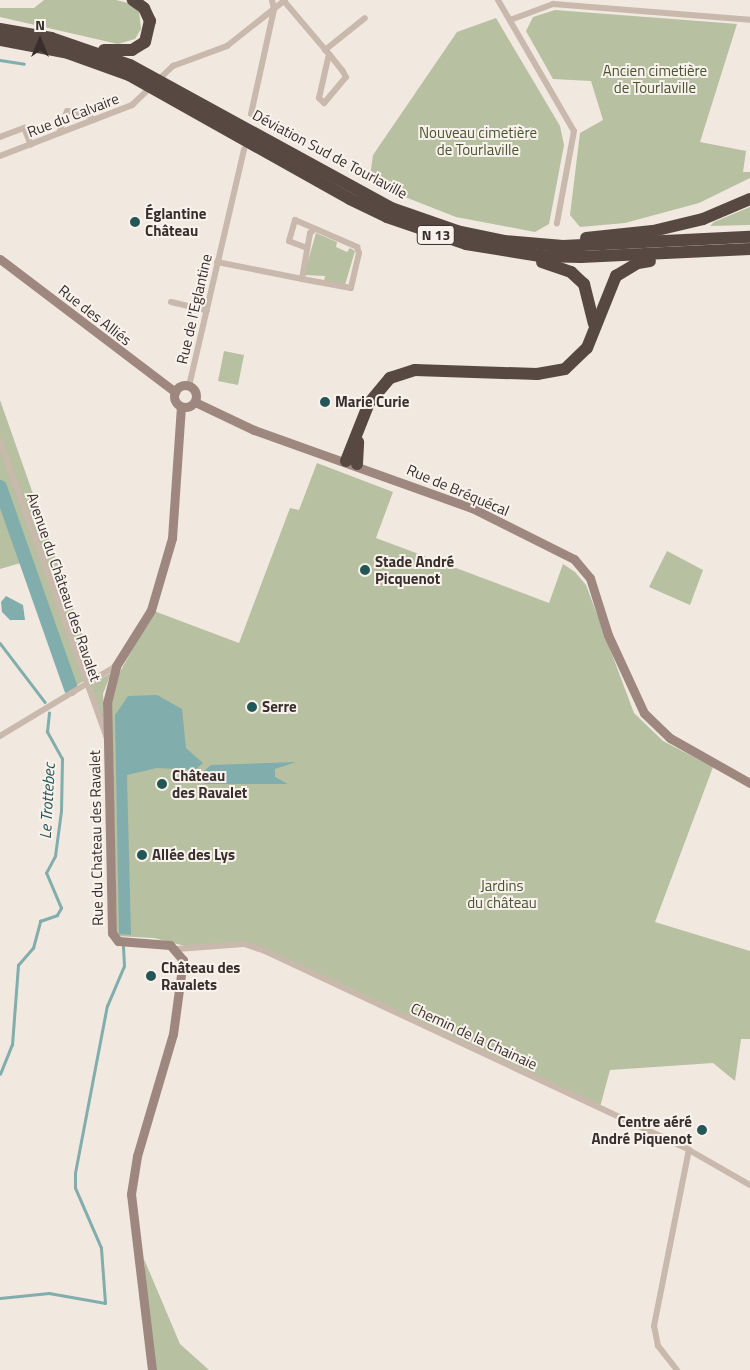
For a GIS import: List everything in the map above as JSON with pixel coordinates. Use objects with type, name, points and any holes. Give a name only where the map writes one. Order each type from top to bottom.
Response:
[{"type":"highway","points":[[87,48],[120,52],[145,42],[150,21],[144,8],[134,0]]},
{"type":"highway","name":"Déviation Sud de Tourlaville","points":[[0,29],[87,48],[157,83],[391,208],[456,231],[504,241],[563,246],[750,237]]},
{"type":"highway","name":"Déviation Sud de Tourlaville","points":[[0,40],[68,53],[157,83],[387,217],[496,250],[581,257],[750,250]]},
{"type":"highway","points":[[456,231],[546,238],[619,236],[703,218],[750,199]]},
{"type":"highway","points":[[496,250],[571,272],[588,293],[594,326]]},
{"type":"highway","points":[[351,462],[373,395],[398,374],[556,372],[582,356],[616,276],[638,263],[750,250]]},
{"type":"street","points":[[251,114],[274,9],[272,0]]},
{"type":"street","points":[[498,0],[574,131],[557,223]]},
{"type":"street","points":[[284,1],[327,52],[346,77],[324,103],[318,98],[327,52],[365,18]]},
{"type":"street","name":"Rue du Calvaire","points":[[0,156],[132,105],[173,66],[227,46],[284,1]]},
{"type":"street","points":[[510,20],[553,4],[750,20]]},
{"type":"street","points":[[59,133],[67,111],[87,114],[94,120]]},
{"type":"street","points":[[0,137],[24,128],[31,145]]},
{"type":"street","name":"Rue de l'Eglantine","points":[[190,386],[244,149]]},
{"type":"street","points":[[217,262],[302,279],[344,290],[352,286],[358,249],[298,219],[293,221],[289,241],[307,248]]},
{"type":"street","points":[[302,279],[307,248],[315,229]]},
{"type":"street","name":"Rue des Alliés","points":[[0,259],[175,392]]},
{"type":"street","points":[[172,302],[207,310]]},
{"type":"street","points":[[190,386],[196,392],[195,402],[181,407],[174,399],[175,392],[190,386]]},
{"type":"street","name":"Rue de Bréquécal","points":[[195,402],[254,430],[351,462],[472,508],[581,564],[630,687],[644,713],[670,738],[750,783]]},
{"type":"street","name":"Rue du Chateau des Ravalet","points":[[178,949],[151,941],[118,941],[112,934],[107,739],[109,687],[116,666],[151,610],[172,538],[181,407]]},
{"type":"street","name":"Avenue du Château des Ravalet","points":[[0,441],[85,685],[107,739]]},
{"type":"street","points":[[0,736],[116,666]]},
{"type":"street","name":"Chemin de la Chainaie","points":[[178,949],[244,944],[265,951],[690,1150],[750,1185]]},
{"type":"street","points":[[152,1370],[131,1194],[138,1150],[173,1034],[183,960],[178,949]]},
{"type":"street","points":[[677,1370],[658,1346],[654,1326],[690,1150]]},
{"type":"green space","points":[[44,0],[116,0],[132,4],[139,12],[141,29],[135,39],[118,44],[0,17],[0,8],[34,8]]},
{"type":"green space","name":"Ancien cimetière de Tourlaville","points":[[555,10],[737,24],[700,142],[746,151],[743,172],[750,172],[750,178],[699,203],[625,223],[580,227],[570,215],[580,133],[603,120],[591,81],[553,79],[526,31],[533,17]]},
{"type":"green space","name":"Nouveau cimetière de Tourlaville","points":[[496,18],[560,126],[564,145],[549,224],[535,232],[456,217],[382,188],[370,177],[373,155],[457,32]]},
{"type":"green space","points":[[750,207],[750,225],[710,226],[714,222]]},
{"type":"green space","points":[[316,233],[337,242],[336,247],[347,252],[350,248],[355,251],[345,285],[324,281],[325,276],[304,275]]},
{"type":"green space","points":[[224,351],[244,355],[238,385],[218,381]]},
{"type":"green space","points":[[0,400],[96,673],[71,689],[24,562],[0,569]]},
{"type":"green space","name":"Jardins du château","points":[[317,463],[393,492],[376,538],[549,603],[563,564],[575,572],[586,585],[634,713],[663,741],[713,767],[655,922],[750,951],[750,1039],[741,1039],[735,1081],[713,1063],[610,1070],[600,1107],[244,944],[193,948],[154,938],[117,936],[111,701],[117,677],[154,611],[239,643],[290,508],[299,510]]},
{"type":"green space","points":[[667,551],[703,570],[690,605],[649,587]]},
{"type":"green space","points":[[111,673],[103,694],[105,725],[89,685]]},
{"type":"green space","points":[[144,1259],[180,1344],[209,1370],[153,1370]]},
{"type":"water","points":[[6,596],[23,605],[25,620],[10,620],[2,612],[1,602]]},
{"type":"water","points":[[157,695],[182,709],[186,748],[203,763],[195,770],[157,768],[127,775],[131,935],[119,934],[115,715],[128,696]]},
{"type":"water","points":[[296,762],[275,769],[275,777],[288,784],[204,784],[204,771],[211,765]]},
{"type":"waterway","points":[[0,60],[24,64]]},
{"type":"waterway","points":[[0,487],[71,689]]},
{"type":"waterway","name":"Le Trottebec","points":[[0,643],[45,702]]},
{"type":"waterway","name":"Le Trottebec","points":[[0,1074],[12,1045],[18,965],[33,948],[40,921],[57,915],[61,908],[46,873],[55,856],[61,811],[62,759],[47,732],[49,713]]},
{"type":"waterway","points":[[0,1298],[49,1293],[105,1303],[101,1248],[75,1188],[75,1173],[107,1006],[124,966],[123,945]]},
{"type":"place","name":"Églantine Château","points":[[135,222]]},
{"type":"place","name":"Marie Curie","points":[[325,402]]},
{"type":"place","name":"Stade André Picquenot","points":[[365,570]]},
{"type":"place","name":"Serre","points":[[252,707]]},
{"type":"place","name":"Château des Ravalet","points":[[162,784]]},
{"type":"place","name":"Allée des Lys","points":[[142,855]]},
{"type":"place","name":"Château des Ravalets","points":[[151,976]]},
{"type":"place","name":"Centre aéré André Piquenot","points":[[702,1130]]}]
